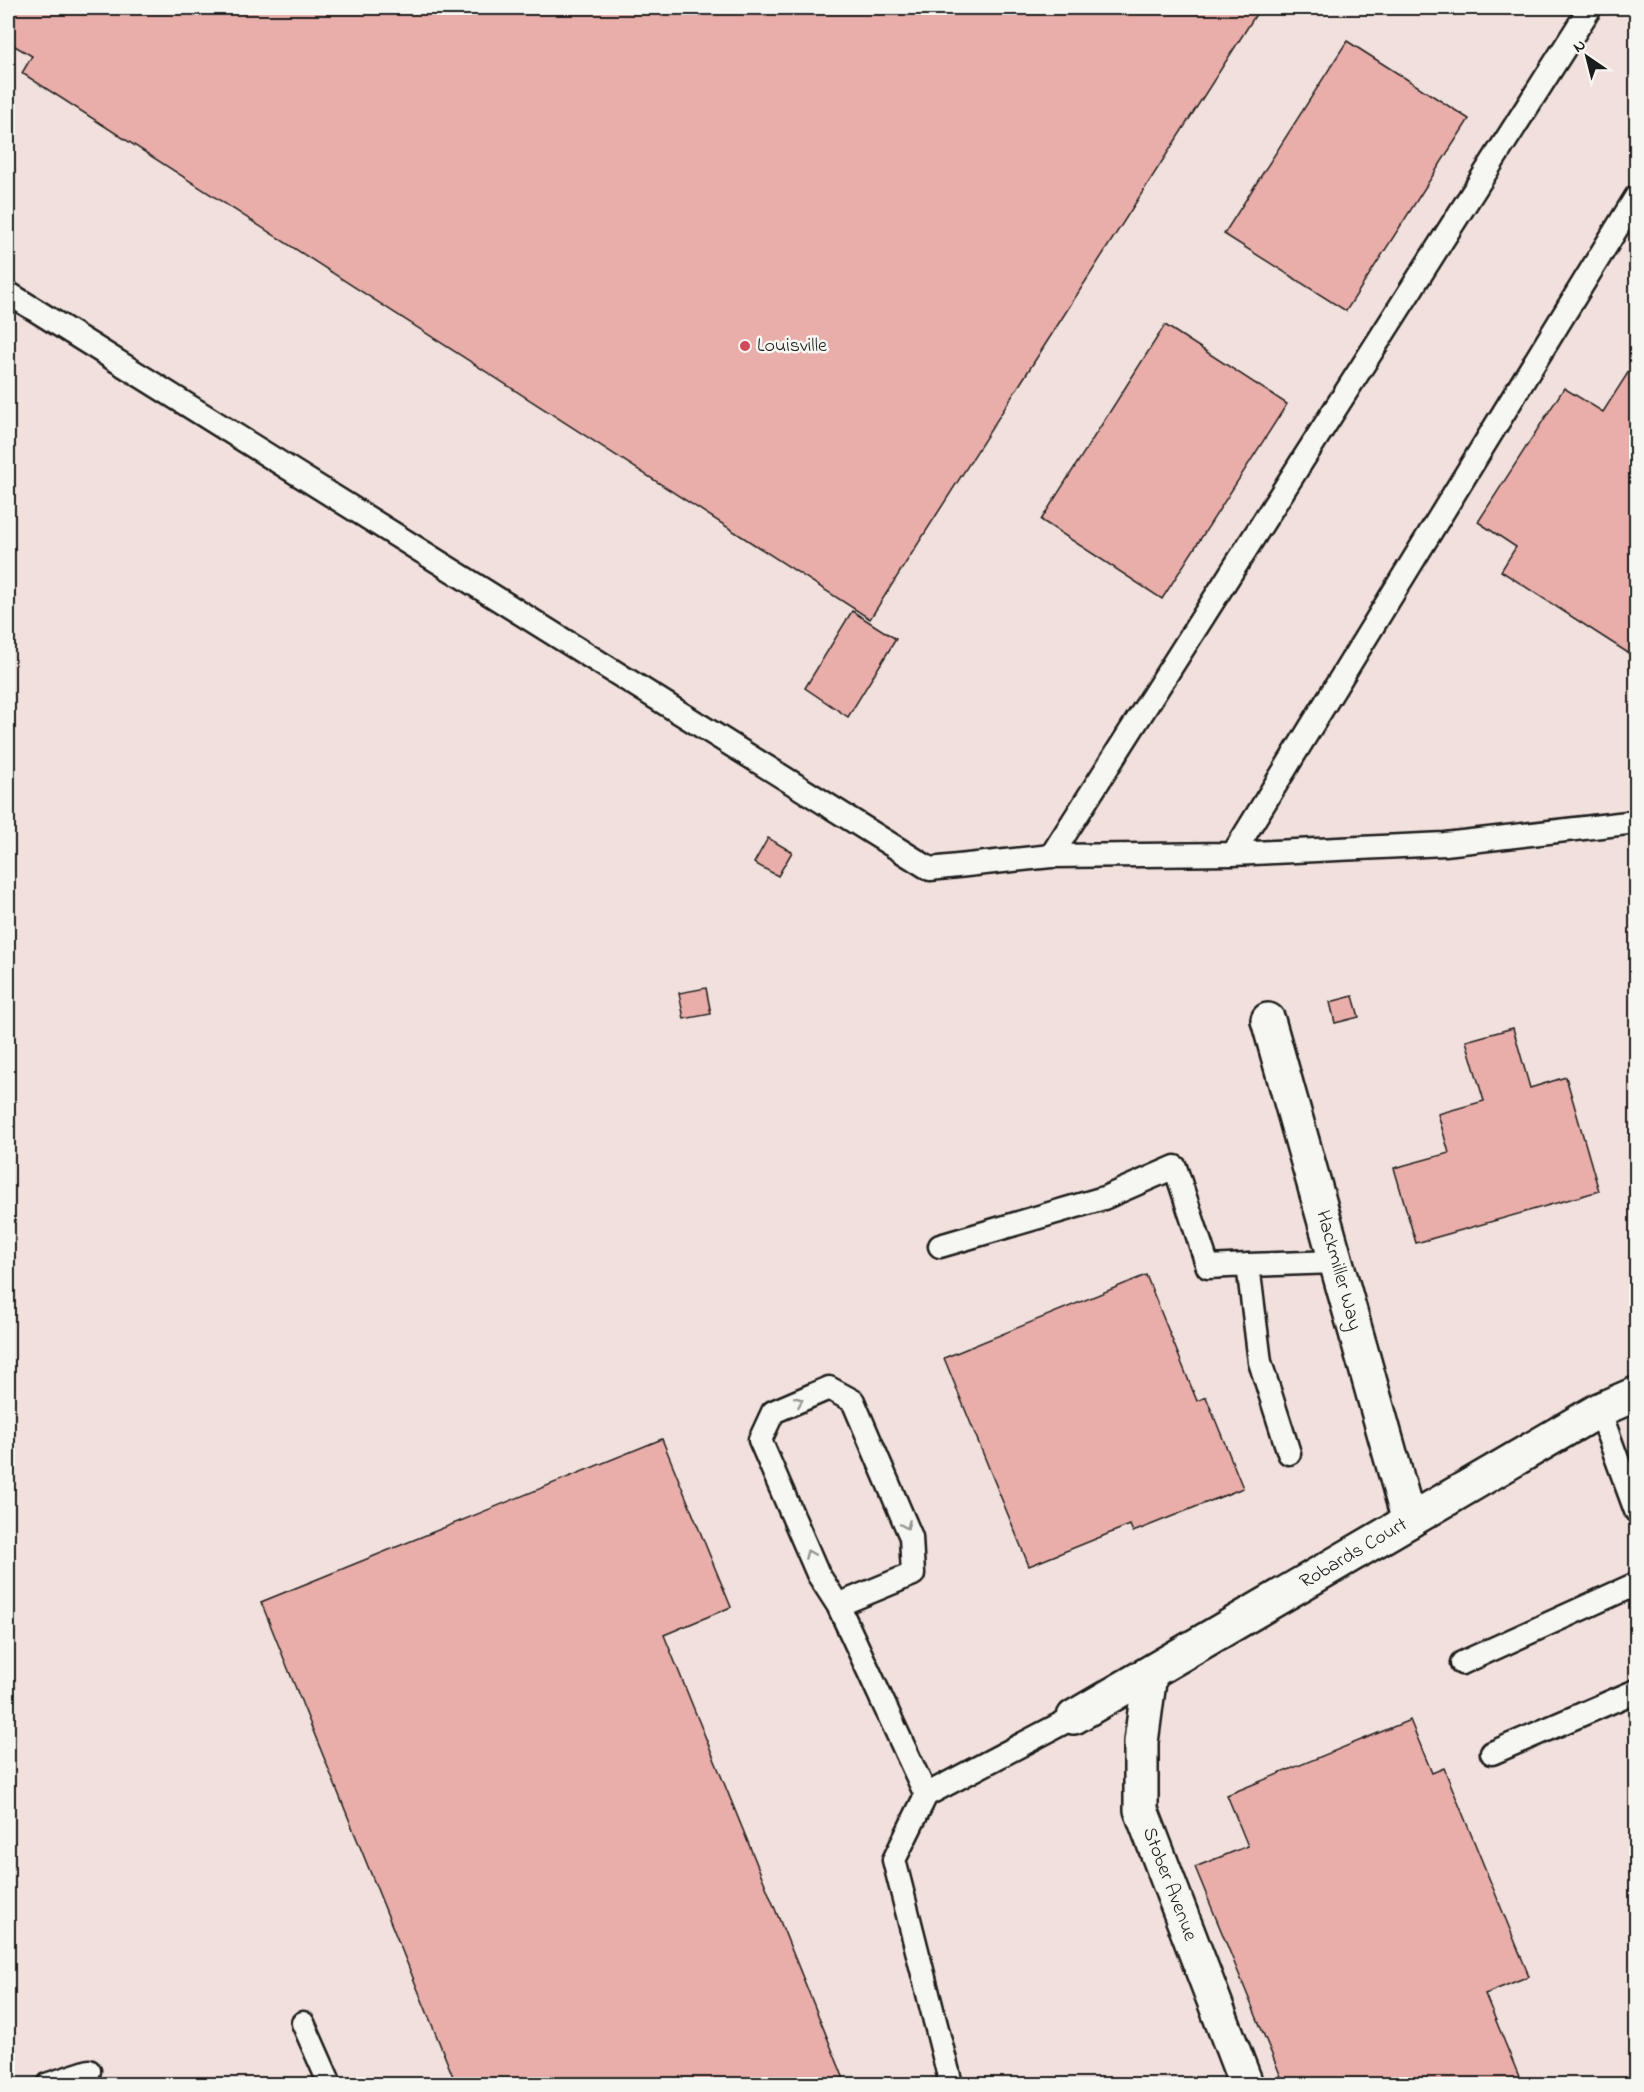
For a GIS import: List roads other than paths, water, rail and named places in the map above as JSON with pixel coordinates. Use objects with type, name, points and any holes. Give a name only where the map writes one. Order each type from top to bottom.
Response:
[{"type":"street","name":"Hackmiller Way","points":[[1268,1020],[1409,1521]]},
{"type":"street","name":"Robards Court","points":[[1074,1717],[1599,1410],[1636,1394]]},
{"type":"street","name":"Stober Avenue","points":[[1150,1674],[1141,1742],[1141,1810],[1246,2085]]},
{"type":"lane","points":[[1052,856],[1590,8]]},
{"type":"lane","points":[[1233,854],[1636,197]]},
{"type":"lane","points":[[8,293],[930,869],[1052,856],[1233,854],[1445,844],[1636,822]]},
{"type":"lane","points":[[940,1246],[1104,1198],[1175,1167],[1208,1267],[1336,1262]]},
{"type":"lane","points":[[1248,1265],[1260,1362],[1289,1453]]},
{"type":"lane","points":[[838,1605],[913,1574],[910,1537],[853,1401],[829,1388],[773,1412],[760,1440],[818,1574],[838,1605],[926,1795]]},
{"type":"lane","points":[[1599,1410],[1636,1511]]},
{"type":"lane","points":[[1462,1664],[1636,1584]]},
{"type":"lane","points":[[1492,1753],[1636,1691]]},
{"type":"lane","points":[[951,2085],[894,1860],[926,1795],[1074,1717]]},
{"type":"lane","points":[[303,2023],[330,2085]]},
{"type":"lane","points":[[49,2085],[89,2071]]},
{"type":"place","name":"Louisville","points":[[745,346]]}]
